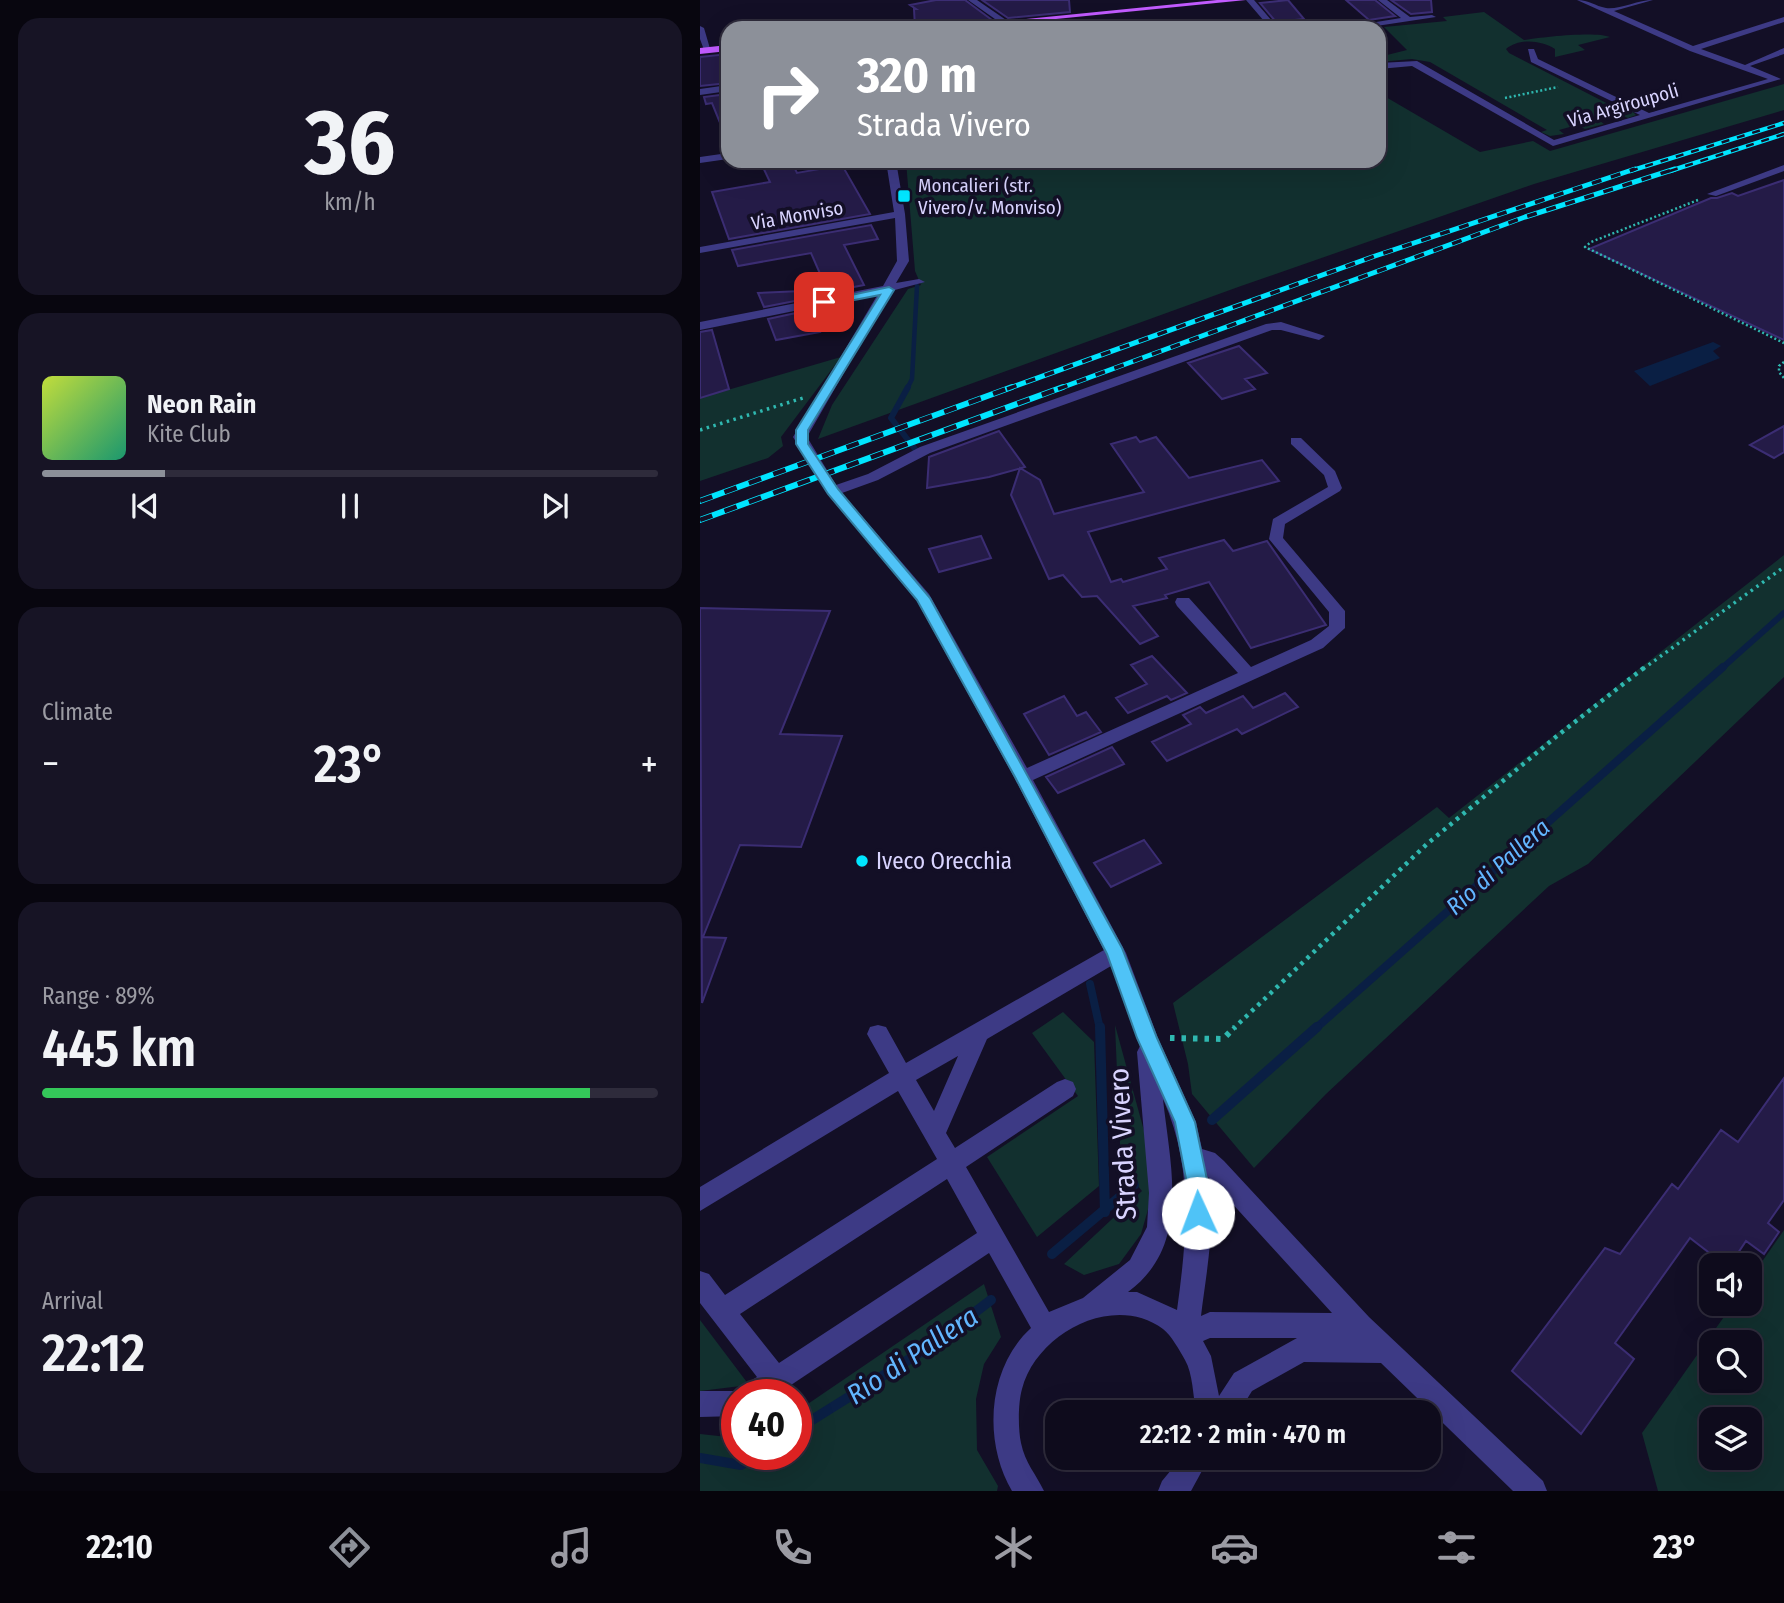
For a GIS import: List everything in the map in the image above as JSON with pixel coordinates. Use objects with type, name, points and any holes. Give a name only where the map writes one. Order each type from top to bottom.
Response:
[{"type":"main road","points":[[1015,21],[1242,0]]},
{"type":"street","points":[[972,0],[1003,21]]},
{"type":"street","points":[[1250,0],[1267,21]]},
{"type":"street","points":[[1382,0],[1408,20]]},
{"type":"street","points":[[1581,0],[1693,49],[1780,80]]},
{"type":"street","points":[[1606,11],[1649,0]]},
{"type":"street","points":[[1386,23],[1432,17]]},
{"type":"street","points":[[1693,49],[1784,19]]},
{"type":"street","points":[[700,28],[704,50]]},
{"type":"street","points":[[1531,51],[1534,60],[1649,116]]},
{"type":"street","points":[[1749,64],[1784,51]]},
{"type":"street","name":"Via Argiroupoli","points":[[1386,65],[1414,63],[1553,143],[1780,80]]},
{"type":"street","points":[[700,92],[721,89]]},
{"type":"street","points":[[700,160],[721,157]]},
{"type":"street","name":"Strada Vivero","points":[[892,168],[900,214],[903,261],[889,290],[800,437],[833,491],[923,598],[1023,777],[1116,953],[1147,1038],[1185,1122],[1192,1157],[1198,1201],[1196,1261],[1186,1335]]},
{"type":"street","points":[[1712,194],[1784,168]]},
{"type":"street","name":"Via Monviso","points":[[700,250],[900,214]]},
{"type":"street","points":[[700,327],[919,282]]},
{"type":"street","points":[[833,491],[873,477],[925,450],[1270,327],[1281,326],[1319,336]]},
{"type":"street","points":[[1023,777],[1317,644],[1337,628],[1337,611],[1276,539],[1278,522],[1292,512],[1322,499],[1335,488],[1330,474],[1296,440]]},
{"type":"street","points":[[1183,603],[1248,674]]},
{"type":"street","points":[[700,1200],[902,1077],[1116,953]]},
{"type":"street","points":[[934,1135],[979,1033]]},
{"type":"street","points":[[878,1034],[1045,1329]]},
{"type":"street","name":"Strada Vivero","points":[[1093,1303],[1139,1269],[1159,1229],[1161,1193],[1147,1038]]},
{"type":"street","points":[[722,1312],[1065,1089]]},
{"type":"street","points":[[1192,1157],[1207,1161],[1216,1169],[1360,1326],[1533,1491]]},
{"type":"street","points":[[778,1379],[992,1237]]},
{"type":"street","points":[[700,1283],[775,1379]]},
{"type":"street","points":[[1027,1490],[1010,1457],[1004,1422],[1009,1388],[1023,1356],[1045,1329],[1068,1313],[1093,1303],[1119,1301],[1144,1305],[1166,1317],[1186,1335],[1200,1359],[1208,1400]]},
{"type":"street","points":[[1186,1335],[1210,1325],[1360,1326]]},
{"type":"street","points":[[1232,1400],[1243,1382],[1301,1349],[1360,1348],[1385,1351]]},
{"type":"street","points":[[700,1404],[721,1405]]},
{"type":"street","points":[[1172,1491],[1189,1470]]},
{"type":"path","points":[[1483,103],[1579,82]]},
{"type":"path","points":[[1712,194],[1591,242],[1585,247],[1784,343]]},
{"type":"path","points":[[1784,362],[1779,366],[1779,372],[1784,378]]},
{"type":"path","points":[[700,429],[827,391]]},
{"type":"path","points":[[1147,1038],[1223,1039],[1425,846],[1555,736],[1678,640],[1784,567]]},
{"type":"green space","points":[[1484,12],[1524,40],[1581,35],[1610,37],[1578,45],[1585,50],[1555,57],[1555,49],[1537,42],[1517,43],[1506,49],[1509,53],[1620,110],[1629,108],[1636,115],[1628,118],[1618,114],[1597,119],[1604,124],[1585,129],[1577,125],[1559,130],[1564,134],[1550,136],[1541,132],[1547,130],[1430,62],[1412,59],[1386,61],[1386,55],[1407,50],[1386,27],[1447,21],[1443,17]]},
{"type":"green space","points":[[1784,84],[1784,110],[1534,184],[1241,286],[818,439],[832,405],[908,289],[921,285],[915,271],[907,168],[1386,168],[1386,97],[1480,152],[1533,141],[1550,151]]},
{"type":"green space","points":[[841,357],[781,437],[783,446],[768,458],[700,481],[700,398]]},
{"type":"green space","points":[[1784,555],[1784,677],[1588,864],[1549,886],[1326,1094],[1254,1168],[1192,1094],[1188,1064],[1173,1003],[1437,807],[1449,818]]},
{"type":"green space","points":[[1063,1012],[1094,1042],[1099,1186],[1037,1237],[987,1157],[1078,1096],[1032,1033]]},
{"type":"green space","points":[[1115,1025],[1149,1149],[1153,1192],[1141,1234],[1119,1264],[1084,1275],[1064,1264],[1142,1191],[1121,1166]]},
{"type":"green space","points":[[1784,1230],[1784,1491],[1658,1491],[1642,1433],[1699,1352],[1699,1393],[1762,1393],[1762,1330],[1715,1330],[1725,1316],[1762,1316],[1762,1262]]},
{"type":"green space","points":[[984,1284],[1001,1337],[984,1364],[976,1399],[977,1450],[998,1486],[997,1491],[700,1491],[700,1434],[721,1436],[721,1470],[812,1470],[812,1401]]},
{"type":"green space","points":[[700,1320],[744,1379],[721,1379],[721,1388],[700,1391]]},
{"type":"water","points":[[1713,342],[1721,346],[1713,351],[1720,358],[1650,386],[1634,371]]},
{"type":"building","points":[[936,0],[965,0],[992,20],[915,21],[916,9],[910,5]]},
{"type":"building","points":[[982,0],[1069,0],[1070,12],[1008,18]]},
{"type":"building","points":[[1288,0],[1304,19],[1275,21],[1260,3]]},
{"type":"building","points":[[1346,0],[1375,0],[1395,16],[1369,20]]},
{"type":"building","points":[[1391,0],[1431,0],[1432,12],[1411,14]]},
{"type":"building","points":[[721,55],[721,84],[700,86],[700,57]]},
{"type":"building","points":[[721,95],[721,125],[712,103],[706,104],[704,97]]},
{"type":"building","points":[[763,168],[794,168],[797,173],[844,168],[870,214],[729,239],[712,192],[770,182]]},
{"type":"building","points":[[1784,180],[1784,340],[1589,249],[1711,198],[1732,193],[1738,196]]},
{"type":"building","points":[[871,225],[878,239],[844,245],[864,285],[828,292],[811,253],[738,266],[732,250]]},
{"type":"building","points":[[802,291],[805,299],[764,307],[758,293]]},
{"type":"building","points":[[810,310],[820,332],[776,340],[768,319]]},
{"type":"building","points":[[712,330],[729,389],[700,398],[700,332]]},
{"type":"building","points":[[1239,346],[1267,373],[1245,379],[1255,389],[1222,399],[1188,363]]},
{"type":"building","points":[[1784,426],[1784,452],[1774,458],[1750,445]]},
{"type":"building","points":[[999,431],[1025,467],[989,477],[927,488],[929,457]]},
{"type":"building","points":[[1136,437],[1140,442],[1156,437],[1189,478],[1262,460],[1279,481],[1088,532],[1111,582],[1121,579],[1123,582],[1167,569],[1159,558],[1224,540],[1233,551],[1267,541],[1326,625],[1251,648],[1209,582],[1165,595],[1167,598],[1133,606],[1158,636],[1140,644],[1097,596],[1082,597],[1063,575],[1049,579],[1011,495],[1020,468],[1040,480],[1054,514],[1144,492],[1111,444]]},
{"type":"building","points":[[981,536],[991,558],[939,572],[929,549]]},
{"type":"building","points":[[700,608],[830,611],[780,734],[842,736],[801,847],[740,845],[703,937],[726,938],[702,1003]]},
{"type":"building","points":[[1152,656],[1187,693],[1171,700],[1167,696],[1128,713],[1116,698],[1147,684],[1131,665]]},
{"type":"building","points":[[1285,693],[1298,707],[1242,734],[1237,729],[1167,761],[1152,742],[1191,724],[1183,715],[1200,707],[1206,713],[1243,696],[1253,708]]},
{"type":"building","points":[[1064,696],[1077,716],[1086,712],[1101,732],[1049,755],[1024,714]]},
{"type":"building","points":[[1112,747],[1124,764],[1058,793],[1046,777]]},
{"type":"building","points":[[1144,840],[1161,863],[1111,887],[1094,863]]},
{"type":"building","points":[[1784,1078],[1784,1200],[1768,1223],[1779,1232],[1764,1254],[1746,1241],[1738,1253],[1709,1253],[1690,1238],[1615,1343],[1634,1359],[1581,1434],[1512,1371],[1605,1248],[1620,1254],[1672,1184],[1678,1189],[1721,1130],[1738,1142]]},
{"type":"waterway","points":[[908,387],[912,379],[917,286]]},
{"type":"waterway","points":[[908,387],[891,418],[915,449]]},
{"type":"waterway","name":"Rio di Pallera","points":[[1721,669],[1784,613]]},
{"type":"waterway","name":"Rio di Pallera","points":[[1315,1029],[1723,667]]},
{"type":"waterway","points":[[1090,984],[1100,1029]]},
{"type":"waterway","points":[[1100,1027],[1105,1209]]},
{"type":"waterway","name":"Rio di Pallera","points":[[1212,1120],[1317,1027]]},
{"type":"waterway","name":"Rio di Pallera","points":[[1105,1209],[1134,1185]]},
{"type":"waterway","name":"Rio di Pallera","points":[[1052,1254],[1105,1209]]},
{"type":"waterway","name":"Rio di Pallera","points":[[812,1420],[932,1345],[991,1300]]},
{"type":"waterway","name":"Rio di Pallera","points":[[700,1458],[721,1462]]},
{"type":"railway","points":[[1630,171],[1784,123]]},
{"type":"railway","points":[[1670,171],[1784,134]]},
{"type":"railway","points":[[1007,389],[1375,256],[1635,169]]},
{"type":"railway","points":[[1058,389],[1525,217],[1675,169]]},
{"type":"railway","points":[[700,501],[1012,387]]},
{"type":"railway","points":[[700,520],[1063,387]]},
{"type":"place","name":"Moncalieri (str. Vivero/v. Monviso)","points":[[904,196]]},
{"type":"place","name":"Iveco Orecchia","points":[[862,861]]},
{"type":"route","points":[[824,302],[889,290],[802,430],[802,444],[833,491],[923,598],[1023,777],[1116,953],[1147,1038],[1185,1122],[1199,1189],[1198,1213]]}]
